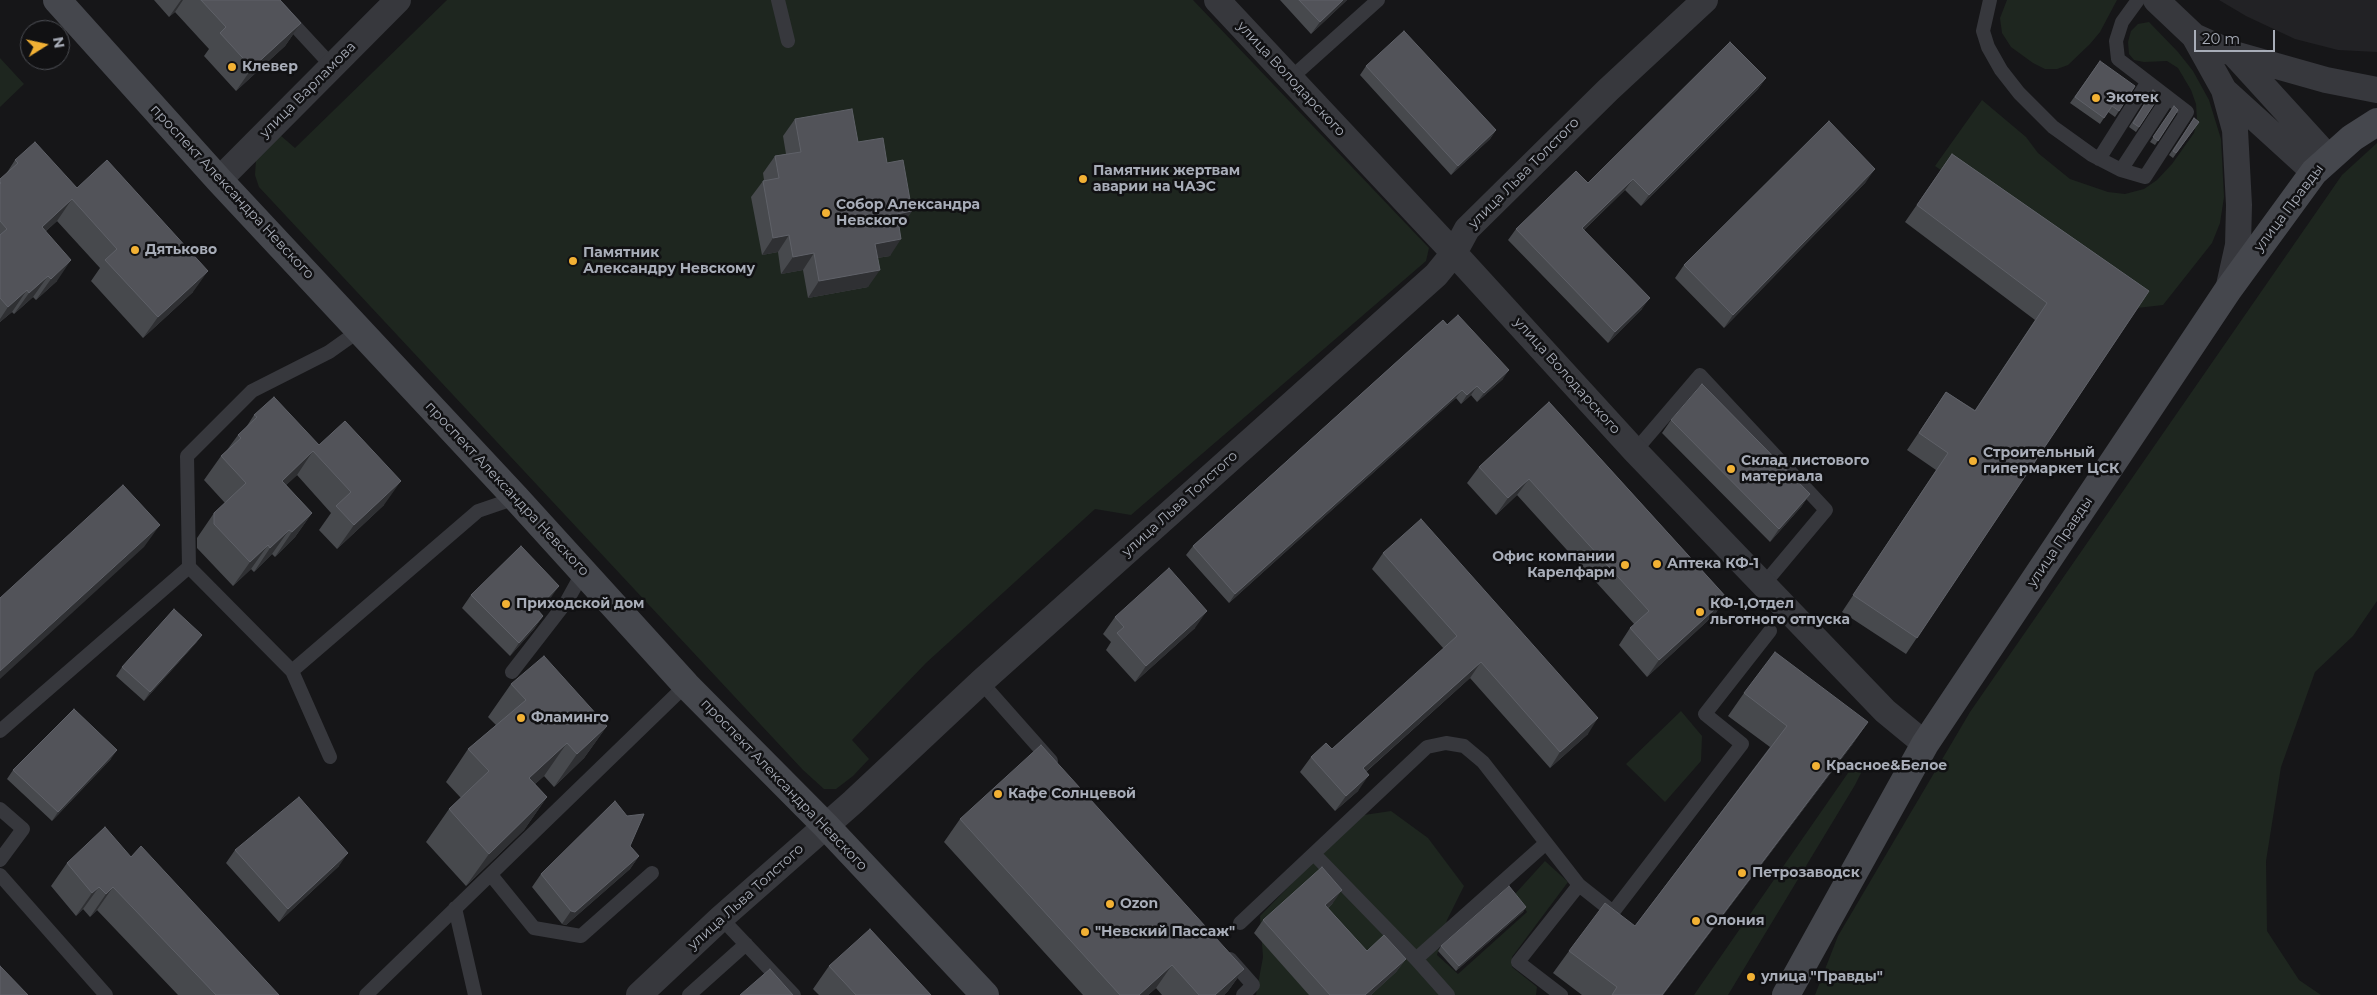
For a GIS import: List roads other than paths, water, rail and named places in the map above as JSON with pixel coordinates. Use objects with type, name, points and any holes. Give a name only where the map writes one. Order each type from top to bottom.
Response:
[{"type":"main road","name":"проспект Александра Невского","points":[[56,0],[219,180],[516,498],[686,685],[826,826],[985,995]]},
{"type":"main road","name":"улица Правды","points":[[1786,995],[1925,744],[2228,290],[2321,165],[2377,122]]},
{"type":"street","name":"улица Варламова","points":[[219,180],[398,0]]},
{"type":"street","name":"улица Володарского","points":[[1217,0],[1635,450],[1884,711],[1925,744]]},
{"type":"street","name":"улица Льва Толстого","points":[[639,995],[721,918],[826,826],[981,682],[1436,275],[1454,253],[1467,229],[1608,90],[1705,0]]},
{"type":"street","points":[[2156,0],[2194,36],[2224,90],[2236,130],[2240,204],[2238,246],[2228,290]]},
{"type":"street","points":[[2194,36],[2234,54],[2326,80],[2377,90]]},
{"type":"street","points":[[2234,54],[2321,165]]},
{"type":"street","points":[[2224,90],[2321,165]]},
{"type":"lane","points":[[271,0],[332,66]]},
{"type":"lane","points":[[778,0],[788,41]]},
{"type":"lane","points":[[1291,78],[1378,0]]},
{"type":"lane","points":[[1990,0],[1983,31],[1988,47],[2001,70],[2019,94],[2053,127],[2099,159],[2121,170],[2145,177],[2188,112],[2147,83],[2118,59],[2116,41],[2122,22],[2138,0]]},
{"type":"lane","points":[[2099,159],[2147,83]]},
{"type":"lane","points":[[2121,170],[2168,98]]},
{"type":"lane","points":[[330,757],[292,670],[189,568],[187,456],[252,391],[329,352],[360,330]]},
{"type":"lane","points":[[1635,450],[1700,375],[1826,510],[1764,584]]},
{"type":"lane","points":[[292,670],[478,511],[516,498]]},
{"type":"lane","points":[[0,731],[189,568]]},
{"type":"lane","points":[[512,672],[567,601],[583,572]]},
{"type":"lane","points":[[1240,923],[1427,747],[1446,743],[1464,746],[1483,762],[1579,885],[1613,912],[1742,744],[1706,714],[1770,631]]},
{"type":"lane","points":[[981,682],[1060,771]]},
{"type":"lane","points":[[366,995],[686,685]]},
{"type":"lane","points":[[0,809],[23,828],[0,860]]},
{"type":"lane","points":[[1416,959],[1546,843]]},
{"type":"lane","points":[[1314,854],[1416,959],[1448,995]]},
{"type":"lane","points":[[491,875],[534,928],[581,936],[652,873]]},
{"type":"lane","points":[[0,875],[106,995]]},
{"type":"lane","points":[[1561,995],[1518,962],[1579,885]]},
{"type":"lane","points":[[455,908],[475,995]]},
{"type":"lane","points":[[721,918],[794,995]]},
{"type":"lane","points":[[689,995],[746,944]]},
{"type":"lane","points":[[1220,948],[1253,985],[1243,995]]},
{"type":"place","name":"Клевер","points":[[232,67]]},
{"type":"place","name":"Экотек","points":[[2096,98]]},
{"type":"place","name":"Памятник жертвам аварии на ЧАЭС","points":[[1083,179]]},
{"type":"place","name":"Собор Александра Невского","points":[[826,213]]},
{"type":"place","name":"Дятьково","points":[[135,250]]},
{"type":"place","name":"Памятник Александру Невскому","points":[[573,261]]},
{"type":"place","name":"Строительный гипермаркет ЦСК","points":[[1973,461]]},
{"type":"place","name":"Склад листового материала","points":[[1731,469]]},
{"type":"place","name":"Аптека КФ-1","points":[[1657,564]]},
{"type":"place","name":"Офис компании Карелфарм","points":[[1625,565]]},
{"type":"place","name":"Приходской дом","points":[[506,604]]},
{"type":"place","name":"КФ-1,Отдел льготного отпуска","points":[[1700,612]]},
{"type":"place","name":"Фламинго","points":[[521,718]]},
{"type":"place","name":"Красное&Белое","points":[[1816,766]]},
{"type":"place","name":"Кафе Солнцевой","points":[[998,794]]},
{"type":"place","name":"Петрозаводск","points":[[1742,873]]},
{"type":"place","name":"Ozon","points":[[1110,904]]},
{"type":"place","name":"Олония","points":[[1696,921]]},
{"type":"place","name":"\"Невский Пассаж\"","points":[[1085,932]]},
{"type":"place","name":"улица \"Правды\"","points":[[1751,977]]}]
